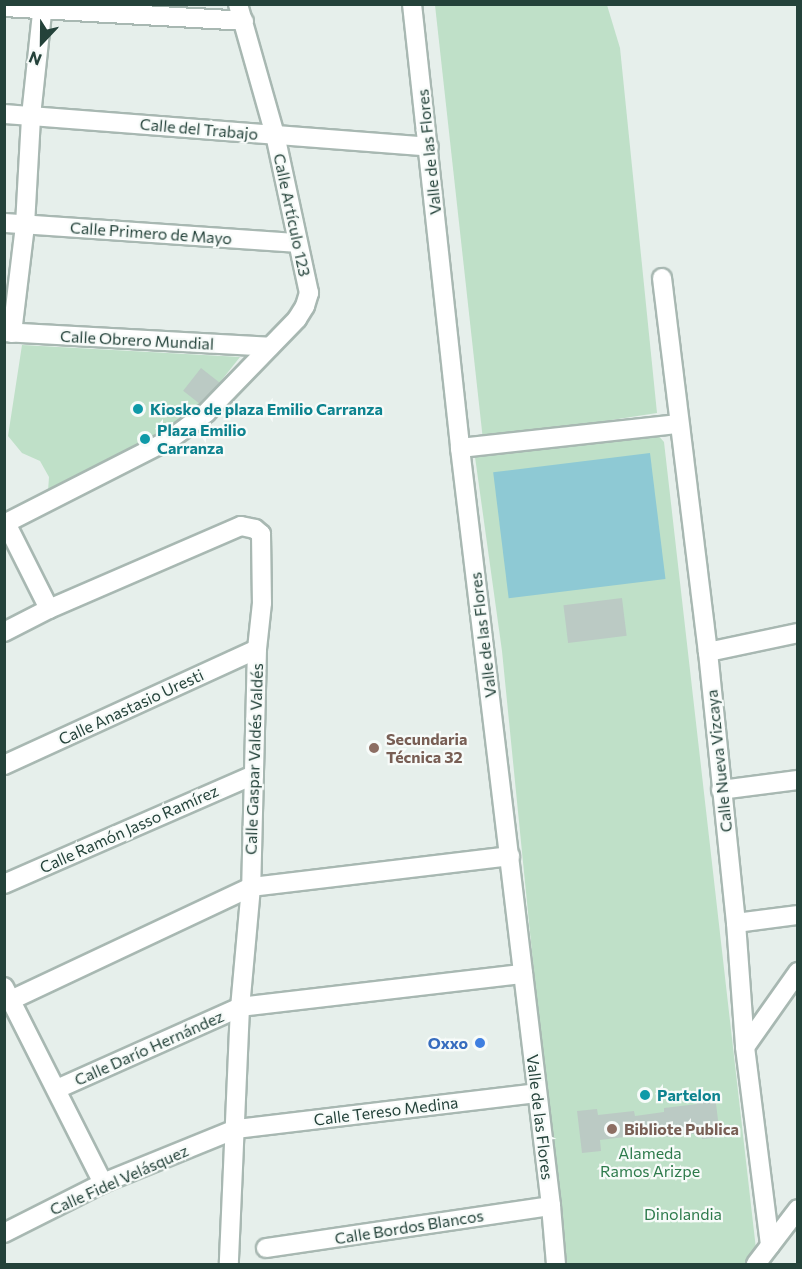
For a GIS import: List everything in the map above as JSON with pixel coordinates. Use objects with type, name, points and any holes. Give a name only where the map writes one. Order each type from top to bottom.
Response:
[{"type":"street","name":"Valle de las Flores","points":[[412,4],[460,448],[510,856],[556,1264]]},
{"type":"street","points":[[4,7],[241,13]]},
{"type":"street","points":[[8,333],[25,225],[31,116],[42,7]]},
{"type":"street","name":"Calle Artículo 123","points":[[5,523],[168,440],[206,413],[297,319],[309,293],[275,135],[241,13]]},
{"type":"street","name":"Calle del Trabajo","points":[[4,114],[429,147]]},
{"type":"street","name":"Calle Primero de Mayo","points":[[4,223],[297,243]]},
{"type":"street","name":"Calle Nueva Vizcaya","points":[[663,278],[708,652],[736,923],[745,1047],[770,1245]]},
{"type":"street","name":"Calle Obrero Mundial","points":[[8,333],[270,347]]},
{"type":"street","points":[[460,448],[679,424]]},
{"type":"street","points":[[5,523],[49,609]]},
{"type":"street","name":"Calle Gaspar Valdés Valdés","points":[[4,632],[49,609],[241,526],[261,534],[262,603],[257,649],[251,887],[240,1007],[229,1264]]},
{"type":"street","points":[[708,652],[798,633]]},
{"type":"street","name":"Calle Anastasio Uresti","points":[[4,765],[257,649]]},
{"type":"street","name":"Calle Ramón Jasso Ramírez","points":[[4,884],[254,775]]},
{"type":"street","points":[[721,790],[798,780]]},
{"type":"street","points":[[103,1184],[8,993],[251,887],[510,856]]},
{"type":"street","points":[[736,923],[798,915]]},
{"type":"street","points":[[745,1047],[798,972]]},
{"type":"street","name":"Calle Darío Hernández","points":[[57,1089],[240,1007],[523,975]]},
{"type":"street","name":"Calle Tereso Medina","points":[[236,1129],[536,1093]]},
{"type":"street","name":"Calle Fidel Velásquez","points":[[4,1233],[103,1184],[236,1129]]},
{"type":"street","name":"Calle Bordos Blancos","points":[[266,1248],[551,1206]]},
{"type":"street","points":[[756,1264],[798,1209]]},
{"type":"green space","points":[[435,5],[607,5],[620,48],[657,413],[483,440]]},
{"type":"green space","points":[[22,345],[240,357],[182,430],[48,491],[49,477],[40,461],[22,453],[8,436]]},
{"type":"green space","name":"Alameda Ramos Arizpe","points":[[656,433],[664,442],[756,1249],[745,1264],[563,1264],[502,651],[475,457]]},
{"type":"water","points":[[650,453],[665,579],[509,598],[493,472]]},
{"type":"building","points":[[201,368],[219,382],[201,405],[183,391]]},
{"type":"building","points":[[622,598],[627,636],[568,643],[563,605]]},
{"type":"building","points":[[715,1095],[720,1137],[702,1139],[701,1133],[667,1137],[666,1132],[600,1140],[601,1151],[582,1153],[577,1111],[597,1109],[598,1115],[634,1111],[635,1116],[664,1112],[664,1108],[697,1104],[697,1097]]},
{"type":"place","name":"Kiosko de plaza Emilio Carranza","points":[[138,409]]},
{"type":"place","name":"Plaza Emilio Carranza","points":[[145,439]]},
{"type":"place","name":"Secundaria Técnica 32","points":[[374,748]]},
{"type":"place","name":"Oxxo","points":[[480,1043]]},
{"type":"place","name":"Partelon","points":[[645,1095]]},
{"type":"place","name":"Bibliote Publica","points":[[612,1129]]},
{"type":"park label","name":"Dinolandia","points":[[683,1214]]}]
